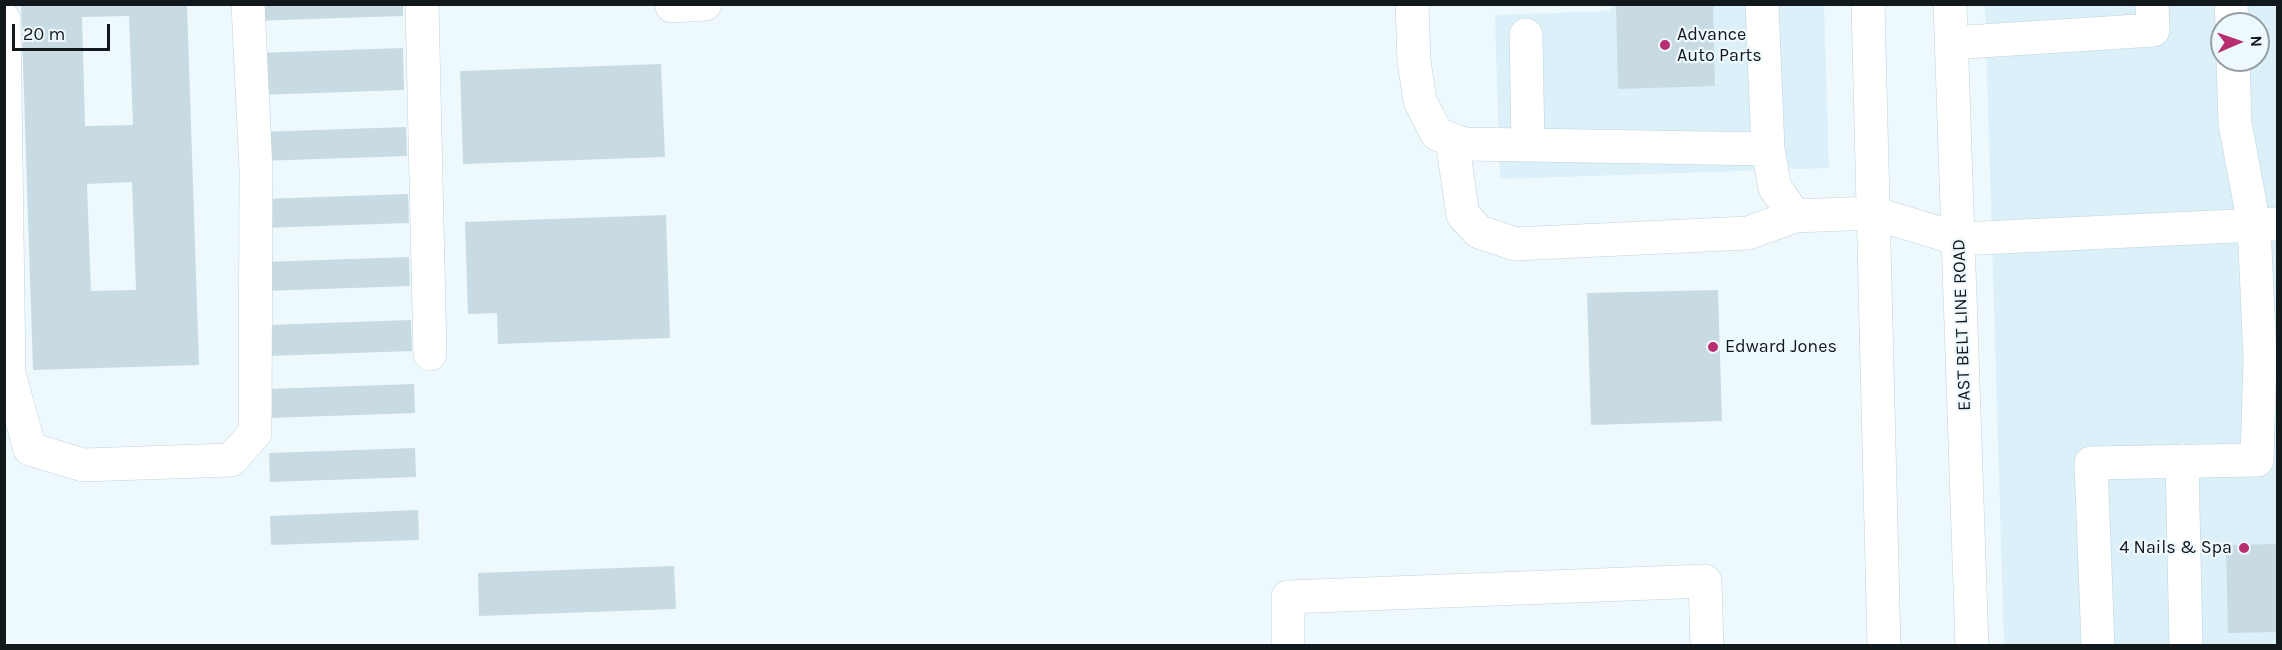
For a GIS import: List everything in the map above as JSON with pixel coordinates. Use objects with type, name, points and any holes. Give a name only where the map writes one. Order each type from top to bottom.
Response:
[{"type":"main road","points":[[4,18],[9,374],[30,449],[83,465],[231,460],[255,433],[256,170],[248,4]]},
{"type":"main road","points":[[422,4],[430,354]]},
{"type":"main road","points":[[672,6],[705,4]]},
{"type":"main road","points":[[1412,4],[1414,61],[1420,101],[1437,134],[1464,144],[1768,149]]},
{"type":"main road","points":[[1762,4],[1768,149],[1775,188],[1795,216]]},
{"type":"main road","points":[[1868,4],[1884,645]]},
{"type":"main road","name":"EAST BELT LINE ROAD","points":[[1950,4],[1972,645]]},
{"type":"main road","points":[[1951,43],[2153,30],[2152,4]]},
{"type":"main road","points":[[1526,35],[1528,145]]},
{"type":"main road","points":[[2098,645],[2091,463],[2257,460],[2266,224],[2235,123],[2233,72]]},
{"type":"main road","points":[[1452,140],[1463,215],[1479,232],[1515,244],[1748,234],[1795,216],[1874,213],[1959,239],[2266,224]]},
{"type":"main road","points":[[2182,461],[2186,645]]},
{"type":"main road","points":[[1288,645],[1288,597],[1705,581],[1707,645]]},
{"type":"shaded area","points":[[1611,4],[1824,5],[1829,168],[1500,179],[1495,15],[1611,11]]},
{"type":"shaded area","points":[[1985,5],[2277,5],[2277,645],[2004,645]]},
{"type":"building","points":[[21,4],[187,4],[199,365],[33,370]],"holes":[[[129,16],[133,125],[85,126],[82,17]],[[132,182],[136,290],[91,291],[87,184]]]},
{"type":"building","name":"Advance Auto Parts","points":[[1616,4],[1713,4],[1715,86],[1618,89]]},
{"type":"building","points":[[251,5],[403,5],[403,16],[252,21]]},
{"type":"building","points":[[403,48],[404,90],[258,95],[256,53]]},
{"type":"building","points":[[661,64],[665,157],[463,164],[460,71]]},
{"type":"building","points":[[406,127],[407,156],[260,161],[259,132]]},
{"type":"building","points":[[408,194],[409,223],[262,228],[261,199]]},
{"type":"building","points":[[666,215],[670,338],[498,344],[497,313],[468,314],[465,222]]},
{"type":"building","points":[[409,257],[410,286],[264,291],[263,262]]},
{"type":"building","points":[[1718,290],[1722,421],[1591,425],[1587,293]]},
{"type":"building","points":[[411,320],[412,351],[268,356],[267,325]]},
{"type":"building","points":[[414,384],[415,413],[269,418],[268,389]]},
{"type":"building","points":[[415,448],[416,477],[270,482],[269,453]]},
{"type":"building","points":[[418,510],[419,540],[271,545],[270,516]]},
{"type":"building","points":[[2278,544],[2278,632],[2228,633],[2226,545]]},
{"type":"building","points":[[674,566],[676,609],[479,616],[478,573]]},
{"type":"place","name":"Advance Auto Parts","points":[[1665,45]]},
{"type":"place","name":"Edward Jones","points":[[1713,347]]},
{"type":"place","name":"4 Nails & Spa","points":[[2244,548]]}]
